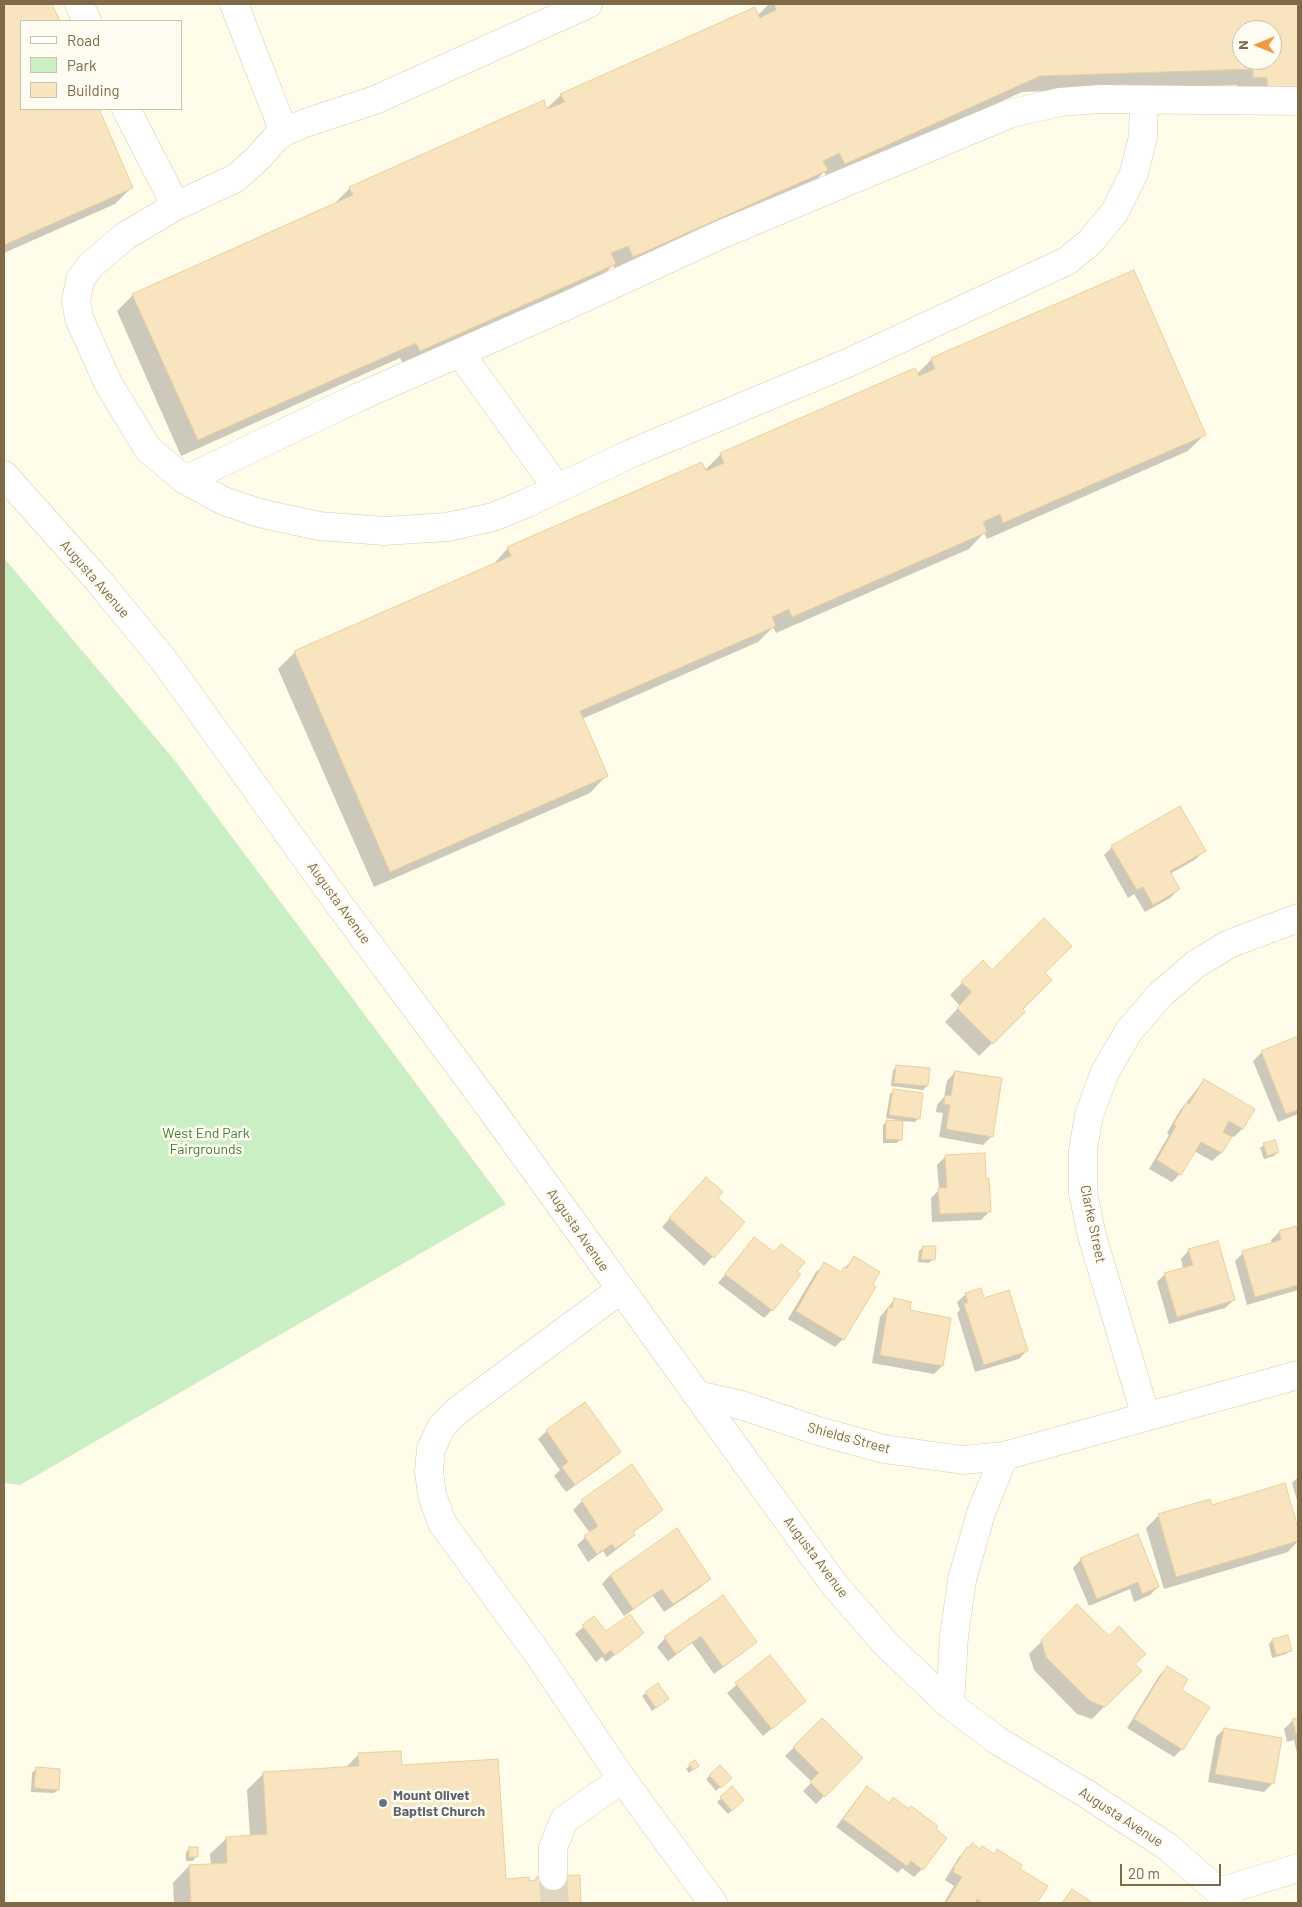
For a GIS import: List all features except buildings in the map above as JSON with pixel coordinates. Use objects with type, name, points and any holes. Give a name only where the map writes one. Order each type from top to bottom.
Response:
[{"type":"street","points":[[79,4],[87,20]]},
{"type":"street","points":[[234,4],[284,132]]},
{"type":"street","points":[[588,4],[375,100],[304,123],[284,132],[236,178],[176,206],[125,236],[90,266],[80,280],[76,301],[79,318],[108,383],[148,449],[185,480],[224,501],[259,514],[319,526],[384,531],[448,528],[493,517],[527,503],[632,453],[850,362],[1067,261],[1090,242],[1114,213],[1134,173],[1143,137],[1144,100]]},
{"type":"street","points":[[185,480],[359,397],[575,302],[720,235],[1009,114],[1060,102],[1101,99],[1298,101]]},
{"type":"street","points":[[127,110],[176,206]]},
{"type":"street","points":[[460,353],[557,488]]},
{"type":"street","name":"Augusta Avenue","points":[[4,475],[97,578],[166,663],[833,1583],[886,1644],[950,1705],[998,1741],[1085,1793],[1168,1847],[1224,1898]]},
{"type":"street","name":"Clarke Street","points":[[1146,1417],[1092,1236],[1083,1193],[1083,1150],[1089,1115],[1105,1072],[1129,1031],[1160,995],[1196,964],[1229,944],[1298,918]]},
{"type":"street","points":[[620,1290],[456,1411],[442,1426],[431,1449],[429,1472],[432,1495],[442,1522],[538,1654],[622,1779],[713,1903]]},
{"type":"street","name":"Shields Street","points":[[697,1395],[741,1405],[818,1431],[884,1449],[963,1460],[1004,1456],[1298,1375]]},
{"type":"street","points":[[950,1705],[954,1636],[962,1580],[981,1513],[1004,1456]]},
{"type":"street","points":[[553,1876],[553,1848],[564,1820],[622,1779]]},
{"type":"street","points":[[1224,1898],[1298,1868]]},
{"type":"green space","name":"West End Park Fairgrounds","points":[[4,558],[176,762],[506,1204],[20,1485],[4,1483]]},
{"type":"tunnel","points":[[553,1876],[555,1903]]},
{"type":"place","name":"Mount Olivet Baptist Church","points":[[383,1803]]}]
